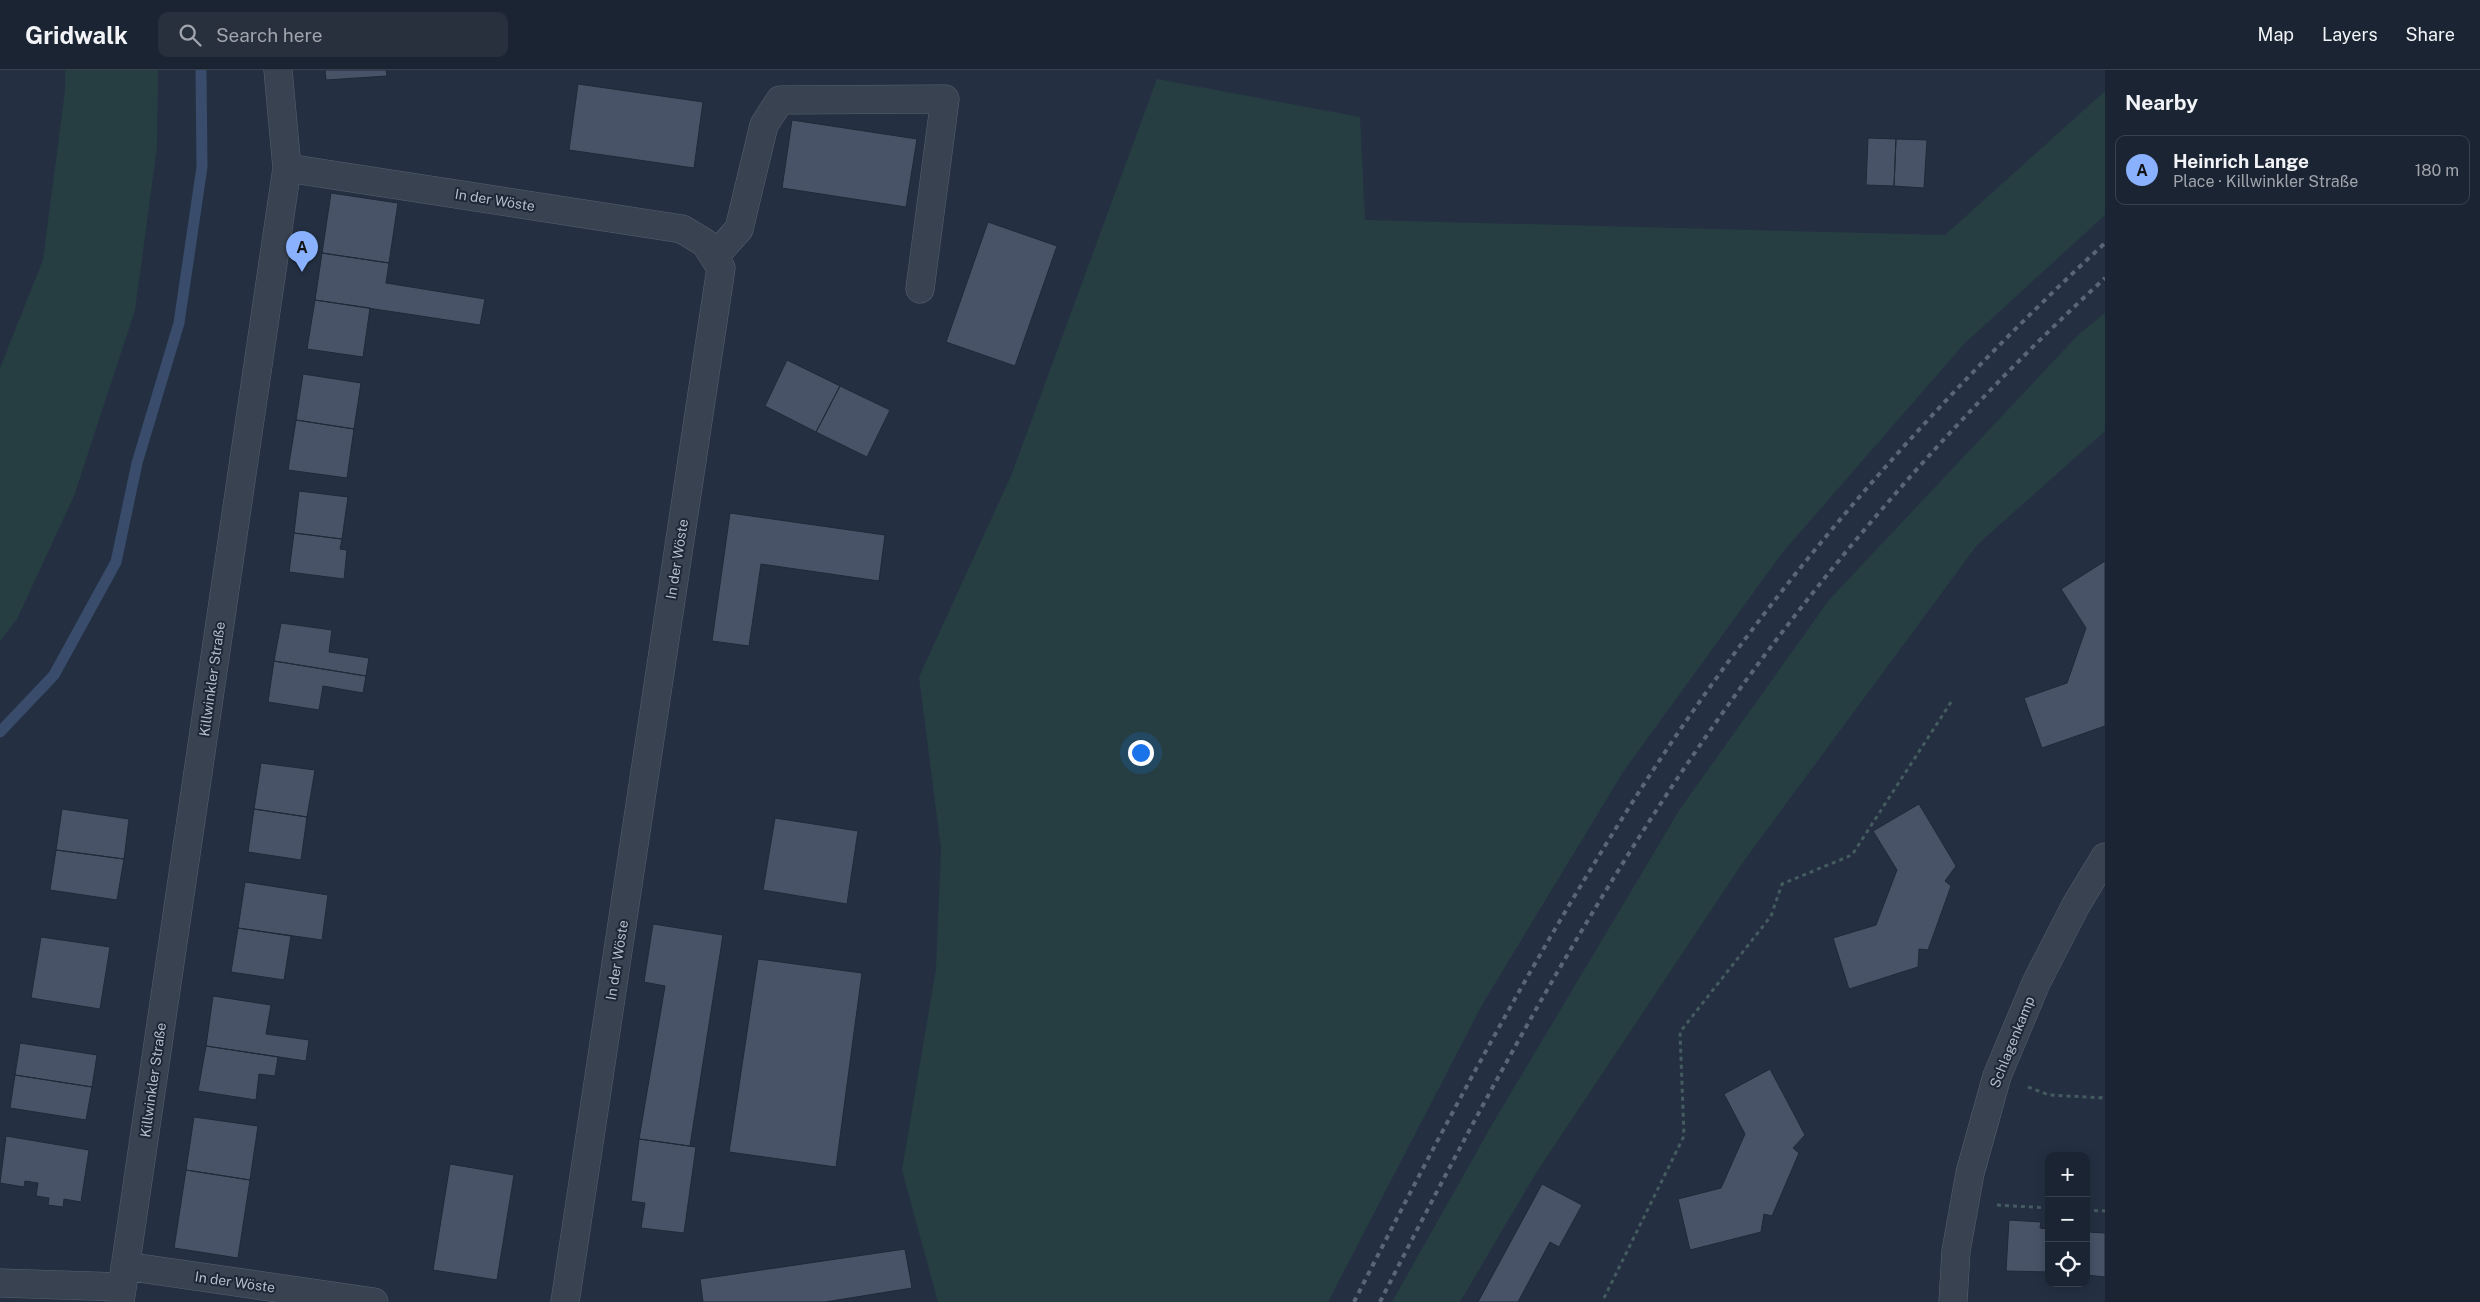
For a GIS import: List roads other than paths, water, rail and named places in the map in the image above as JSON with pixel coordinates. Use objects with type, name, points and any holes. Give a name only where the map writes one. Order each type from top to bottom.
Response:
[{"type":"street","name":"Killwinkler Straße","points":[[122,1285],[287,168],[278,70]]},
{"type":"street","points":[[714,257],[739,229],[764,125],[780,100],[945,99],[920,289]]},
{"type":"street","name":"In der Wöste","points":[[287,168],[682,229],[705,243],[721,268],[565,1302]]},
{"type":"street","name":"Schlagenkamp","points":[[1953,1302],[1956,1251],[1970,1173],[1997,1076],[2036,983],[2076,905],[2105,857]]},
{"type":"street","points":[[0,1283],[122,1285]]},
{"type":"street","name":"In der Wöste","points":[[122,1285],[374,1302]]},
{"type":"waterway","points":[[0,732],[54,675],[116,562],[137,463],[179,323],[202,167],[201,70]]},
{"type":"railway","points":[[1354,1302],[1457,1103],[1567,908],[1646,781],[1696,707],[1802,566],[1917,432],[1978,367],[2105,243]]},
{"type":"railway","points":[[1380,1302],[1481,1108],[1552,981],[1667,794],[1715,724],[1816,588],[1870,523],[1984,397],[2105,278]]},
{"type":"place","name":"Heinrich Lange","points":[[302,272]]}]
